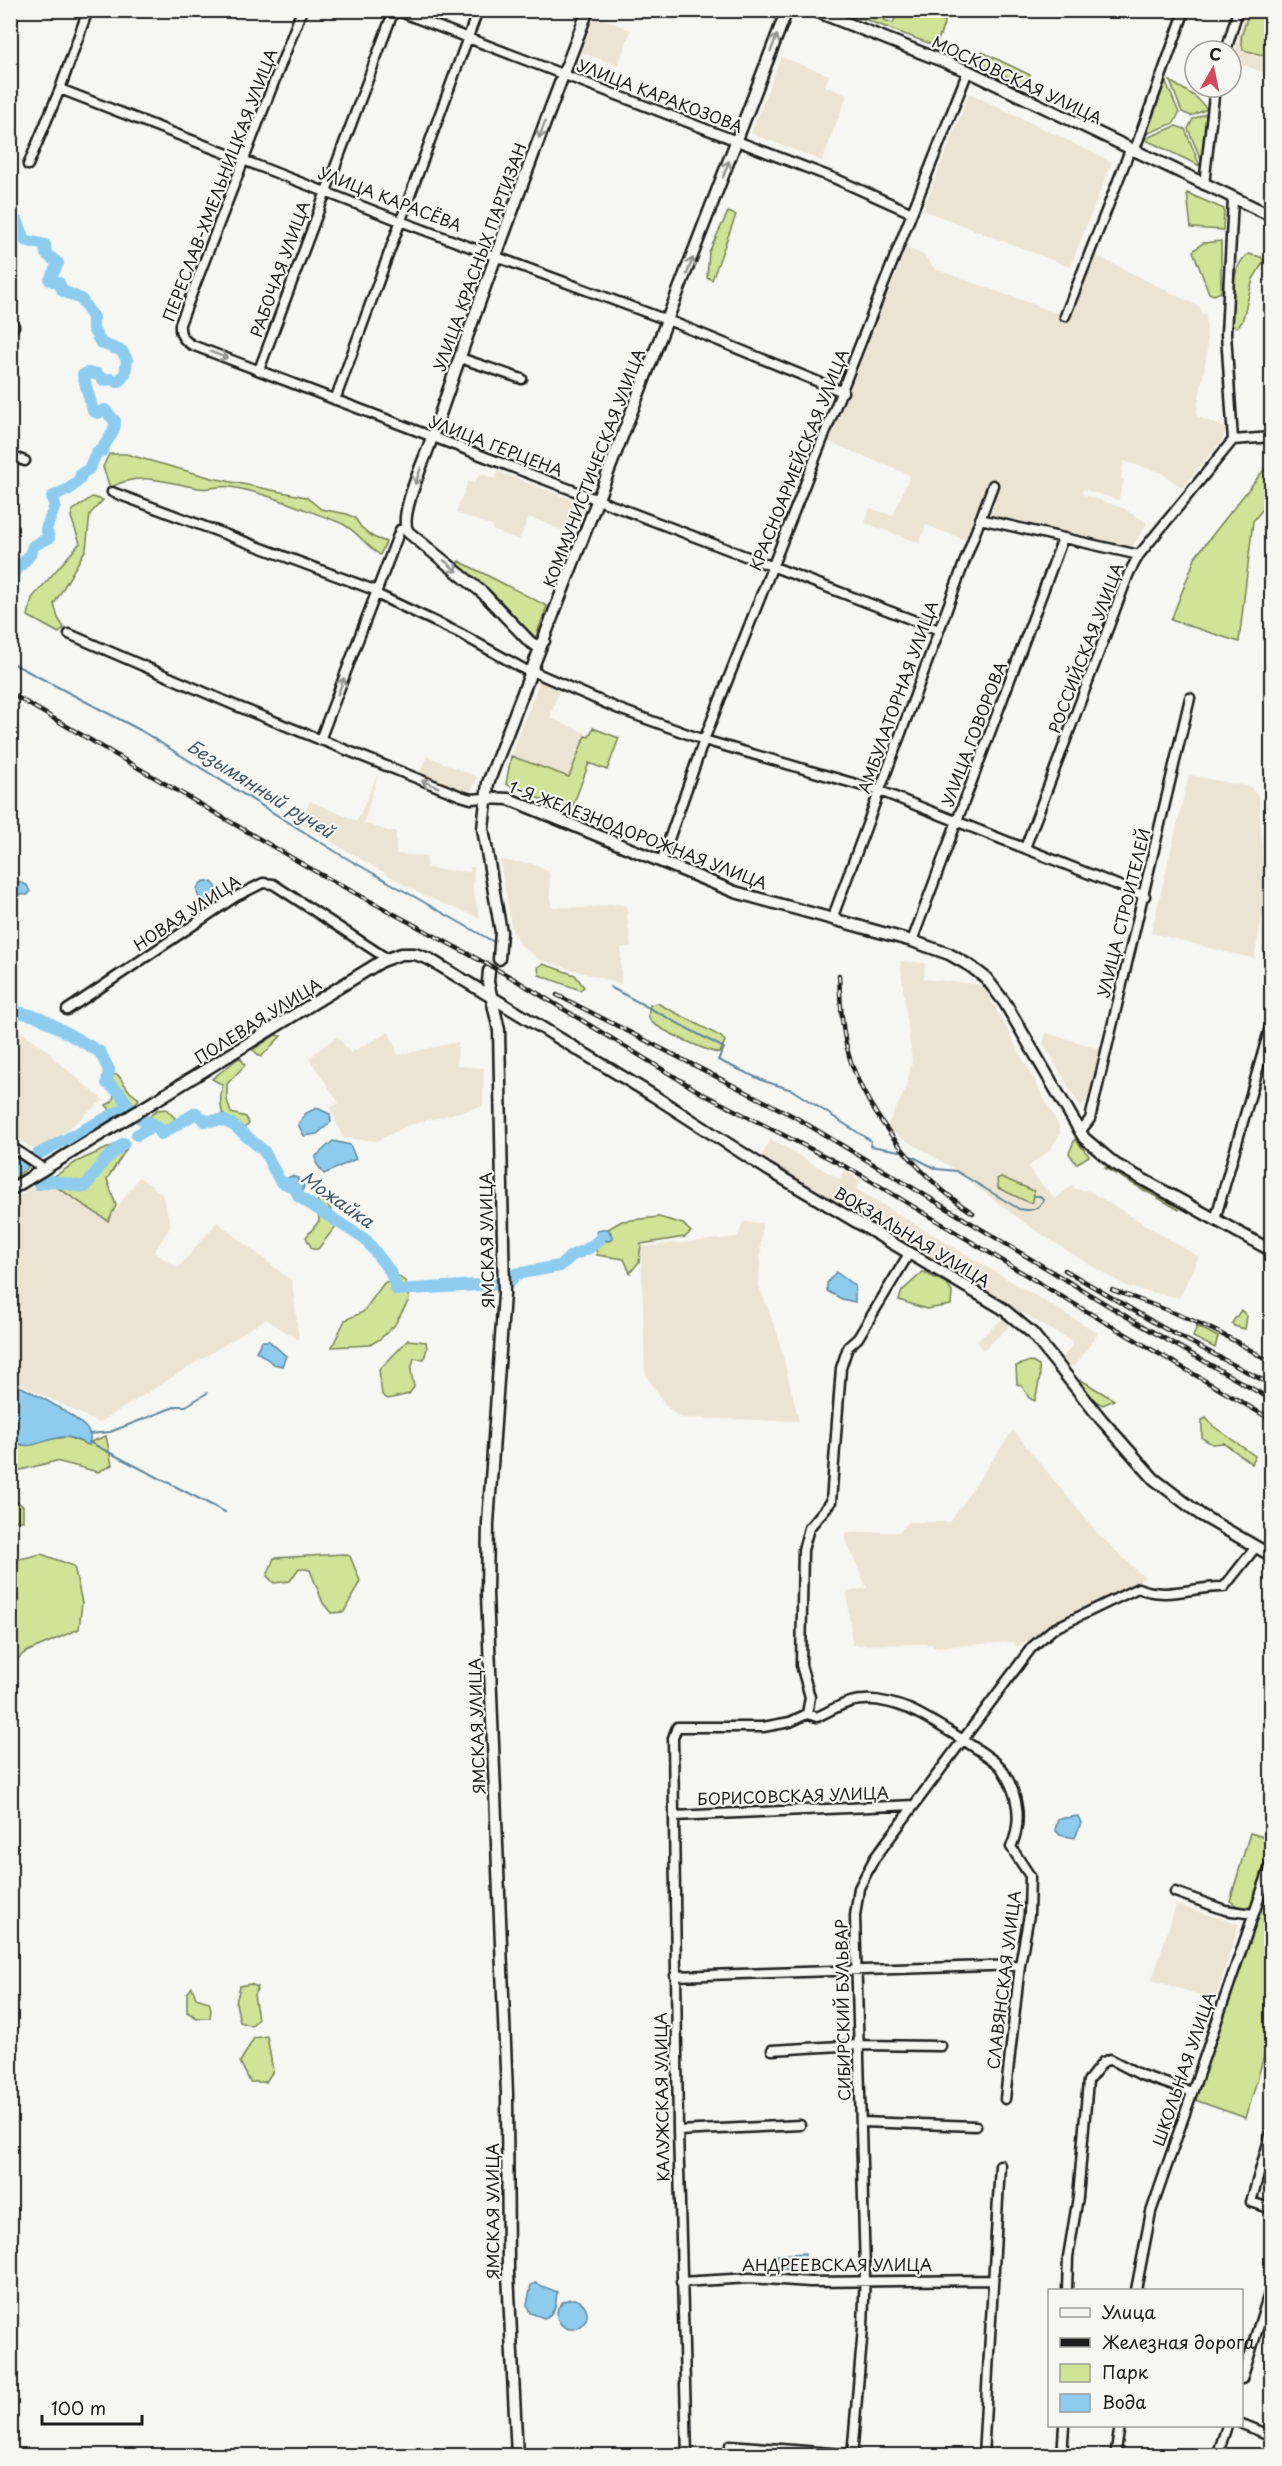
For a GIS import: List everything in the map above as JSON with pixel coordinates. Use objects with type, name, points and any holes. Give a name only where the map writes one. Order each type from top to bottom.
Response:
[{"type":"main road","name":"УЛИЦА КРАСНЫХ ПАРТИЗАН","points":[[403,530],[431,438],[562,75],[588,10]]},
{"type":"main road","name":"КОММУНИСТИЧЕСКАЯ УЛИЦА","points":[[497,958],[501,946],[501,930],[485,849],[483,819],[488,783],[787,10]]},
{"type":"main road","name":"МОСКОВСКАЯ УЛИЦА","points":[[813,10],[968,70],[1132,151],[1272,216]]},
{"type":"main road","points":[[403,530],[483,593],[536,646],[544,640]]},
{"type":"main road","points":[[522,634],[530,650],[532,670]]},
{"type":"main road","name":"1-Я ЖЕЛЕЗНОДОРОЖНАЯ УЛИЦА","points":[[485,798],[509,799],[745,896],[912,941],[958,958],[989,981],[1024,1033],[1080,1132],[1106,1158],[1272,1251]]},
{"type":"main road","name":"ПОЛЕВАЯ УЛИЦА","points":[[10,1190],[386,958],[401,954],[420,955],[492,996]]},
{"type":"main road","points":[[464,979],[476,980],[492,974],[496,988],[512,1009]]},
{"type":"main road","name":"ЯМСКАЯ УЛИЦА","points":[[492,974],[492,996],[499,1030],[504,1312],[486,1566],[507,2083],[509,2284],[517,2456]]},
{"type":"main road","name":"ВОКЗАЛЬНАЯ УЛИЦА","points":[[492,996],[534,1025],[654,1096],[767,1169],[910,1252],[1017,1319],[1154,1479],[1185,1504],[1272,1557]]},
{"type":"main road","points":[[499,1030],[503,1019],[508,1017],[534,1025]]},
{"type":"street","points":[[28,165],[60,88],[88,10]]},
{"type":"street","name":"ПЕРЕСЛАВ-ХМЕЛЬНИЦКАЯ УЛИЦА","points":[[182,336],[180,324],[302,10]]},
{"type":"street","name":"УЛИЦА КАРАКОЗОВА","points":[[394,10],[836,179],[912,213]]},
{"type":"street","name":"РАБОЧАЯ УЛИЦА","points":[[259,370],[394,10]]},
{"type":"street","points":[[335,400],[478,10]]},
{"type":"street","points":[[1065,316],[1132,151],[1185,10]]},
{"type":"street","points":[[1230,39],[1238,10]]},
{"type":"street","name":"КРАСНОАРМЕЙСКАЯ УЛИЦА","points":[[661,862],[704,740],[968,70]]},
{"type":"street","name":"УЛИЦА КАРАСЁВА","points":[[60,88],[400,221],[668,320],[843,392]]},
{"type":"street","points":[[1204,185],[1214,99]]},
{"type":"street","points":[[1233,199],[1226,334],[1233,440],[1272,437]]},
{"type":"street","name":"УЛИЦА ГЕРЦЕНА","points":[[182,336],[192,345],[431,438],[939,630]]},
{"type":"street","points":[[460,358],[522,379]]},
{"type":"street","name":"РОССИЙСКАЯ УЛИЦА","points":[[1025,848],[1122,592],[1139,555],[1233,440]]},
{"type":"street","points":[[10,456],[25,461]]},
{"type":"street","name":"АМБУЛАТОРНАЯ УЛИЦА","points":[[832,920],[993,485]]},
{"type":"street","points":[[112,492],[376,593],[532,670],[619,709],[704,740],[880,791],[1144,896]]},
{"type":"street","points":[[980,519],[1139,555]]},
{"type":"street","points":[[320,740],[376,593],[403,530]]},
{"type":"street","name":"УЛИЦА ГОВОРОВА","points":[[912,941],[1063,538]]},
{"type":"street","name":"1-Я ЖЕЛЕЗНОДОРОЖНАЯ УЛИЦА","points":[[69,634],[320,740],[461,796],[471,799],[485,798]]},
{"type":"street","name":"УЛИЦА СТРОИТЕЛЕЙ","points":[[1080,1132],[1090,1120],[1190,698]]},
{"type":"street","name":"НОВАЯ УЛИЦА","points":[[67,1010],[226,904],[263,883],[273,884],[386,958]]},
{"type":"street","points":[[1215,1220],[1272,1020]]},
{"type":"street","points":[[10,1146],[44,1169]]},
{"type":"street","points":[[807,1714],[810,1697],[801,1665],[803,1550],[809,1528],[831,1502],[841,1368],[848,1347],[858,1338],[910,1252]]},
{"type":"street","name":"СИБИРСКИЙ БУЛЬВАР","points":[[852,2455],[863,2328],[864,2282],[855,1916],[859,1888],[874,1859],[1032,1647],[1053,1629],[1138,1588],[1160,1595],[1206,1586],[1224,1587],[1255,1548]]},
{"type":"street","name":"СЛАВЯНСКАЯ УЛИЦА","points":[[673,1738],[677,1727],[763,1727],[790,1722],[807,1714],[817,1717],[844,1704],[863,1700],[882,1701],[912,1710],[1001,1767],[1018,1804],[1017,1833],[1011,1847],[1030,1876],[1029,1915],[1020,1965],[1005,2099]]},
{"type":"street","name":"КАЛУЖСКАЯ УЛИЦА","points":[[673,1738],[678,2131],[687,2456]]},
{"type":"street","name":"БОРИСОВСКАЯ УЛИЦА","points":[[674,1816],[914,1805]]},
{"type":"street","name":"ШКОЛЬНАЯ УЛИЦА","points":[[1137,2289],[1151,2212],[1252,1914],[1269,1879],[1272,1861]]},
{"type":"street","points":[[1175,1892],[1226,1910],[1252,1914]]},
{"type":"street","points":[[675,1976],[1020,1965]]},
{"type":"street","points":[[772,2050],[858,2045],[941,2046]]},
{"type":"street","points":[[1067,2289],[1068,2256],[1078,2197],[1088,2081],[1103,2062],[1110,2059],[1141,2075],[1192,2092]]},
{"type":"street","points":[[861,2122],[976,2126]]},
{"type":"street","points":[[678,2131],[800,2125]]},
{"type":"street","points":[[1272,2129],[1251,2202],[1272,2209]]},
{"type":"street","points":[[983,2456],[1000,2165]]},
{"type":"street","name":"АНДРЕЕВСКАЯ УЛИЦА","points":[[681,2282],[750,2278],[864,2282],[993,2280]]},
{"type":"street","points":[[1243,2376],[1272,2284]]},
{"type":"street","points":[[1243,2424],[1272,2436]]},
{"type":"street","points":[[1062,2456],[1064,2427]]},
{"type":"street","points":[[1115,2456],[1120,2427]]},
{"type":"street","points":[[1217,2456],[1227,2427]]},
{"type":"street","points":[[730,2445],[857,2456]]},
{"type":"shaded area","points":[[1246,11],[1271,11],[1271,75],[1243,65],[1243,39],[1238,39]]},
{"type":"shaded area","points":[[595,16],[631,30],[618,66],[581,52]]},
{"type":"shaded area","points":[[781,57],[829,75],[825,86],[847,95],[822,161],[751,133]]},
{"type":"shaded area","points":[[969,93],[1112,162],[1070,267],[923,210]]},
{"type":"shaded area","points":[[906,248],[922,254],[935,269],[1071,318],[1095,255],[1200,307],[1202,314],[1206,314],[1207,353],[1196,416],[1226,428],[1223,439],[1182,488],[1162,473],[1124,461],[1121,478],[1124,481],[1118,500],[1083,489],[1082,494],[1123,508],[1147,523],[1131,549],[990,517],[998,487],[988,484],[965,540],[926,525],[919,543],[865,523],[870,508],[893,516],[910,475],[829,442]]},
{"type":"shaded area","points":[[498,471],[585,505],[572,534],[529,517],[519,540],[492,530],[493,526],[456,513],[468,481],[474,483],[480,474],[495,479]]},
{"type":"shaded area","points":[[540,680],[560,688],[550,718],[586,733],[569,778],[511,756]]},
{"type":"shaded area","points":[[427,756],[477,777],[471,792],[464,794],[419,775]]},
{"type":"shaded area","points":[[378,773],[364,823],[388,831],[396,831],[396,854],[427,856],[426,868],[470,872],[470,867],[474,867],[473,890],[480,918],[424,896],[301,824],[310,801],[357,821]]},
{"type":"shaded area","points":[[1189,775],[1250,787],[1259,797],[1265,901],[1254,959],[1151,933]]},
{"type":"shaded area","points":[[500,860],[533,864],[549,872],[551,907],[588,908],[617,904],[626,906],[631,946],[621,948],[621,984],[540,960],[521,945],[512,930]]},
{"type":"shaded area","points":[[900,961],[925,963],[924,979],[983,985],[1059,1126],[1060,1134],[1050,1150],[1029,1167],[1033,1175],[1055,1199],[1072,1185],[1076,1189],[1089,1191],[1199,1257],[1179,1298],[1128,1287],[1088,1264],[1026,1224],[951,1167],[886,1128],[906,1089],[912,1061]]},
{"type":"shaded area","points":[[10,1023],[52,1054],[51,1056],[103,1100],[39,1153],[11,1134]]},
{"type":"shaded area","points":[[389,1032],[398,1055],[458,1042],[457,1066],[484,1068],[483,1106],[409,1125],[377,1141],[343,1138],[330,1108],[339,1103],[309,1058],[337,1036],[350,1053]]},
{"type":"shaded area","points":[[1046,1033],[1101,1049],[1092,1091],[1081,1108],[1043,1043]]},
{"type":"shaded area","points":[[771,1139],[839,1179],[844,1171],[861,1180],[856,1189],[1098,1333],[1074,1368],[1062,1359],[1074,1343],[1023,1313],[984,1350],[977,1341],[1015,1308],[759,1160]]},
{"type":"shaded area","points":[[139,1177],[162,1194],[171,1226],[154,1252],[178,1268],[217,1222],[292,1281],[299,1340],[266,1319],[99,1423],[11,1379],[11,1201],[45,1179],[108,1221]]},
{"type":"shaded area","points":[[743,1222],[762,1223],[759,1286],[777,1333],[799,1421],[680,1418],[665,1405],[645,1373],[641,1247],[738,1237]]},
{"type":"shaded area","points":[[1013,1430],[1099,1535],[1145,1578],[1062,1622],[1061,1620],[1017,1647],[1013,1642],[934,1647],[931,1644],[852,1645],[847,1592],[867,1588],[844,1537],[847,1532],[899,1532],[909,1522],[950,1522]]},
{"type":"shaded area","points":[[1176,1905],[1239,1924],[1215,2000],[1152,1980]]},
{"type":"green space","points":[[843,11],[887,11],[884,20],[893,23],[898,11],[919,11],[945,21],[936,46]]},
{"type":"green space","points":[[1249,11],[1271,11],[1271,57],[1243,50],[1243,39],[1241,38]]},
{"type":"green space","points":[[982,52],[1030,75],[1026,86],[978,62]]},
{"type":"green space","points":[[1165,80],[1179,113],[1174,123],[1146,134]]},
{"type":"green space","points":[[1170,81],[1183,89],[1183,99],[1198,99],[1207,109],[1191,116],[1182,112]]},
{"type":"green space","points":[[1209,112],[1203,164],[1188,129],[1193,119]]},
{"type":"green space","points":[[1176,126],[1185,129],[1200,166],[1144,139]]},
{"type":"green space","points":[[1187,193],[1224,209],[1223,230],[1191,228]]},
{"type":"green space","points":[[728,212],[736,215],[712,280],[707,277],[709,252]]},
{"type":"green space","points":[[1221,241],[1221,292],[1214,295],[1209,293],[1193,251],[1203,243]]},
{"type":"green space","points":[[1248,254],[1261,257],[1264,261],[1253,279],[1242,322],[1237,327],[1231,326],[1235,277],[1242,260]]},
{"type":"green space","points":[[109,454],[126,454],[212,478],[306,497],[321,509],[347,514],[355,518],[361,527],[373,537],[386,542],[380,555],[342,524],[271,497],[231,487],[203,488],[143,479],[110,488],[103,467]]},
{"type":"green space","points":[[1266,467],[1271,471],[1271,499],[1253,521],[1239,642],[1171,620],[1196,556]]},
{"type":"green space","points":[[92,497],[103,500],[90,514],[86,549],[54,604],[64,628],[59,633],[28,616],[32,598],[80,543],[71,517],[72,511]]},
{"type":"green space","points":[[459,561],[547,606],[535,639],[501,601],[456,565]]},
{"type":"green space","points":[[593,728],[619,738],[607,770],[589,763],[571,811],[548,799],[547,802],[506,784],[511,756],[569,777],[585,736],[589,737]]},
{"type":"green space","points":[[543,964],[575,975],[584,987],[580,990],[539,975],[538,967]]},
{"type":"green space","points":[[657,1003],[720,1036],[725,1041],[720,1053],[683,1040],[654,1024],[648,1013],[650,1005]]},
{"type":"green space","points":[[275,1035],[281,1036],[261,1057],[253,1050]]},
{"type":"green space","points":[[240,1057],[245,1065],[227,1084],[227,1100],[231,1113],[246,1117],[249,1124],[236,1134],[222,1111],[223,1085],[212,1079]]},
{"type":"green space","points":[[111,1074],[118,1075],[130,1092],[139,1099],[136,1103],[112,1112],[106,1105],[112,1102],[114,1096]]},
{"type":"green space","points":[[166,1109],[175,1118],[173,1124],[163,1128],[148,1118],[157,1110]]},
{"type":"green space","points":[[1075,1139],[1089,1156],[1076,1164],[1069,1153]]},
{"type":"green space","points":[[121,1142],[127,1145],[127,1148],[107,1179],[116,1206],[108,1221],[55,1186],[53,1177],[78,1161]]},
{"type":"green space","points":[[10,1151],[27,1162],[28,1167],[11,1181]]},
{"type":"green space","points":[[1105,1168],[1180,1208],[1179,1210]]},
{"type":"green space","points":[[1001,1177],[1034,1191],[1033,1202],[1030,1203],[998,1188],[997,1179]]},
{"type":"green space","points":[[321,1200],[328,1204],[337,1225],[318,1249],[312,1249],[306,1237],[319,1221],[317,1201]]},
{"type":"green space","points":[[659,1217],[683,1224],[691,1232],[685,1237],[641,1244],[639,1262],[630,1273],[624,1259],[597,1255],[596,1248],[602,1240],[609,1241],[611,1233],[608,1229],[622,1221]]},
{"type":"green space","points":[[923,1272],[946,1283],[952,1292],[951,1305],[926,1309],[899,1300],[902,1291]]},
{"type":"green space","points":[[398,1276],[406,1282],[409,1300],[394,1326],[370,1345],[332,1347],[345,1320],[363,1312],[384,1283]]},
{"type":"green space","points":[[1241,1310],[1247,1316],[1245,1329],[1234,1326],[1232,1323]]},
{"type":"green space","points":[[1197,1326],[1218,1337],[1215,1348],[1193,1337]]},
{"type":"green space","points":[[408,1340],[426,1342],[424,1359],[414,1358],[411,1371],[414,1387],[409,1394],[388,1399],[382,1395],[379,1370]]},
{"type":"green space","points":[[1030,1361],[1039,1366],[1040,1377],[1035,1401],[1029,1398],[1022,1386],[1017,1384],[1016,1366]]},
{"type":"green space","points":[[1081,1380],[1114,1400],[1103,1405],[1093,1400],[1081,1389]]},
{"type":"green space","points":[[1206,1418],[1213,1426],[1255,1456],[1252,1464],[1224,1443],[1212,1444],[1202,1438],[1202,1420]]},
{"type":"green space","points":[[10,1436],[15,1443],[67,1437],[89,1445],[90,1442],[106,1436],[112,1465],[98,1472],[56,1461],[17,1471],[11,1477]]},
{"type":"green space","points":[[10,1497],[23,1506],[23,1521],[11,1520]]},
{"type":"green space","points":[[41,1554],[74,1566],[82,1603],[79,1629],[24,1653],[11,1666],[11,1561]]},
{"type":"green space","points":[[343,1554],[350,1556],[360,1581],[344,1612],[331,1613],[323,1603],[310,1570],[299,1568],[290,1581],[274,1583],[267,1576],[274,1558]]},
{"type":"green space","points":[[1250,1833],[1271,1839],[1252,1908],[1239,1907],[1230,1901]]},
{"type":"green space","points":[[1266,1879],[1272,1881],[1271,2032],[1246,2118],[1192,2099]]},
{"type":"green space","points":[[250,1984],[258,1987],[254,1995],[258,2019],[251,2026],[240,2022],[236,2003],[240,1986]]},
{"type":"green space","points":[[192,1987],[196,1998],[209,2002],[210,2018],[197,2018],[187,2012],[187,1994]]},
{"type":"green space","points":[[267,2036],[273,2071],[266,2082],[250,2082],[240,2062],[254,2038]]},
{"type":"water","points":[[11,879],[27,885],[30,892],[28,895],[11,894]]},
{"type":"water","points":[[207,881],[214,884],[217,891],[214,898],[207,901],[200,898],[197,891],[200,884]]},
{"type":"water","points":[[317,1108],[330,1114],[331,1122],[317,1134],[304,1136],[298,1124],[306,1113]]},
{"type":"water","points":[[333,1141],[350,1145],[356,1159],[324,1174],[316,1163],[316,1156]]},
{"type":"water","points":[[291,1176],[298,1178],[298,1181],[304,1184],[302,1195],[299,1197],[285,1187],[285,1180]]},
{"type":"water","points":[[608,1229],[613,1238],[609,1241],[599,1240],[596,1232]]},
{"type":"water","points":[[836,1272],[855,1286],[855,1302],[842,1299],[827,1291],[827,1283]]},
{"type":"water","points":[[262,1341],[269,1341],[286,1356],[282,1366],[274,1364],[256,1351]]},
{"type":"water","points":[[11,1383],[50,1402],[80,1423],[89,1432],[89,1445],[67,1437],[30,1445],[17,1442],[11,1436]]},
{"type":"water","points":[[1078,1816],[1081,1823],[1075,1838],[1060,1835],[1055,1830],[1058,1819]]},
{"type":"water","points":[[805,2253],[804,2269],[778,2269],[777,2255]]},
{"type":"water","points":[[535,2283],[557,2292],[553,2311],[544,2318],[530,2313],[527,2305],[531,2285]]},
{"type":"water","points":[[572,2299],[583,2303],[587,2314],[583,2325],[572,2329],[561,2325],[557,2314],[561,2303]]},
{"type":"waterway","name":"Можайка","points":[[10,221],[18,222],[25,240],[45,245],[46,254],[58,263],[50,280],[59,283],[63,291],[81,299],[93,317],[93,329],[101,343],[122,351],[127,360],[125,374],[118,382],[111,379],[103,380],[97,374],[83,375],[93,411],[98,413],[105,410],[115,421],[114,430],[102,451],[97,452],[89,469],[81,474],[80,479],[69,489],[52,497],[55,506],[46,529],[49,538],[33,546],[30,555],[12,575],[13,587],[10,591]]},
{"type":"waterway","name":"Безымянный ручей","points":[[10,662],[140,730],[341,855],[494,942]]},
{"type":"waterway","points":[[610,987],[724,1048],[718,1060],[764,1081],[792,1090],[871,1141],[870,1146],[900,1151]]},
{"type":"waterway","name":"Можайка","points":[[10,1010],[39,1017],[100,1052],[109,1070],[107,1083],[119,1092],[130,1108]]},
{"type":"waterway","points":[[38,1154],[129,1106]]},
{"type":"waterway","name":"Можайка","points":[[141,1119],[156,1125],[161,1134],[196,1113],[205,1121],[222,1120],[233,1125],[264,1151],[280,1181],[295,1188],[299,1197],[366,1240],[390,1271],[397,1290],[494,1284]]},
{"type":"waterway","points":[[137,1135],[154,1125]]},
{"type":"waterway","points":[[39,1184],[51,1181],[85,1187],[104,1161],[124,1143]]},
{"type":"waterway","points":[[911,1156],[937,1169],[956,1171],[1019,1209],[1030,1210],[1039,1206],[1044,1200],[1040,1196],[1035,1196]]},
{"type":"waterway","points":[[10,1172],[25,1161]]},
{"type":"waterway","name":"Можайка","points":[[509,1283],[516,1274],[560,1266],[571,1256],[589,1248],[599,1240]]},
{"type":"waterway","points":[[89,1434],[110,1432],[177,1406],[186,1406],[207,1393]]},
{"type":"waterway","points":[[89,1442],[225,1512]]},
{"type":"tunnel","points":[[489,971],[495,957]]},
{"type":"railway","points":[[10,693],[318,873],[509,976],[703,1094],[858,1173],[1069,1301],[1272,1420]]},
{"type":"railway","points":[[839,975],[846,1044],[853,1068],[864,1092],[894,1139],[913,1161],[932,1181],[973,1213]]},
{"type":"railway","points":[[557,995],[795,1117],[1134,1321],[1272,1400]]},
{"type":"railway","points":[[1065,1270],[1160,1326],[1272,1385]]},
{"type":"railway","points":[[1112,1290],[1214,1330],[1272,1364]]}]
